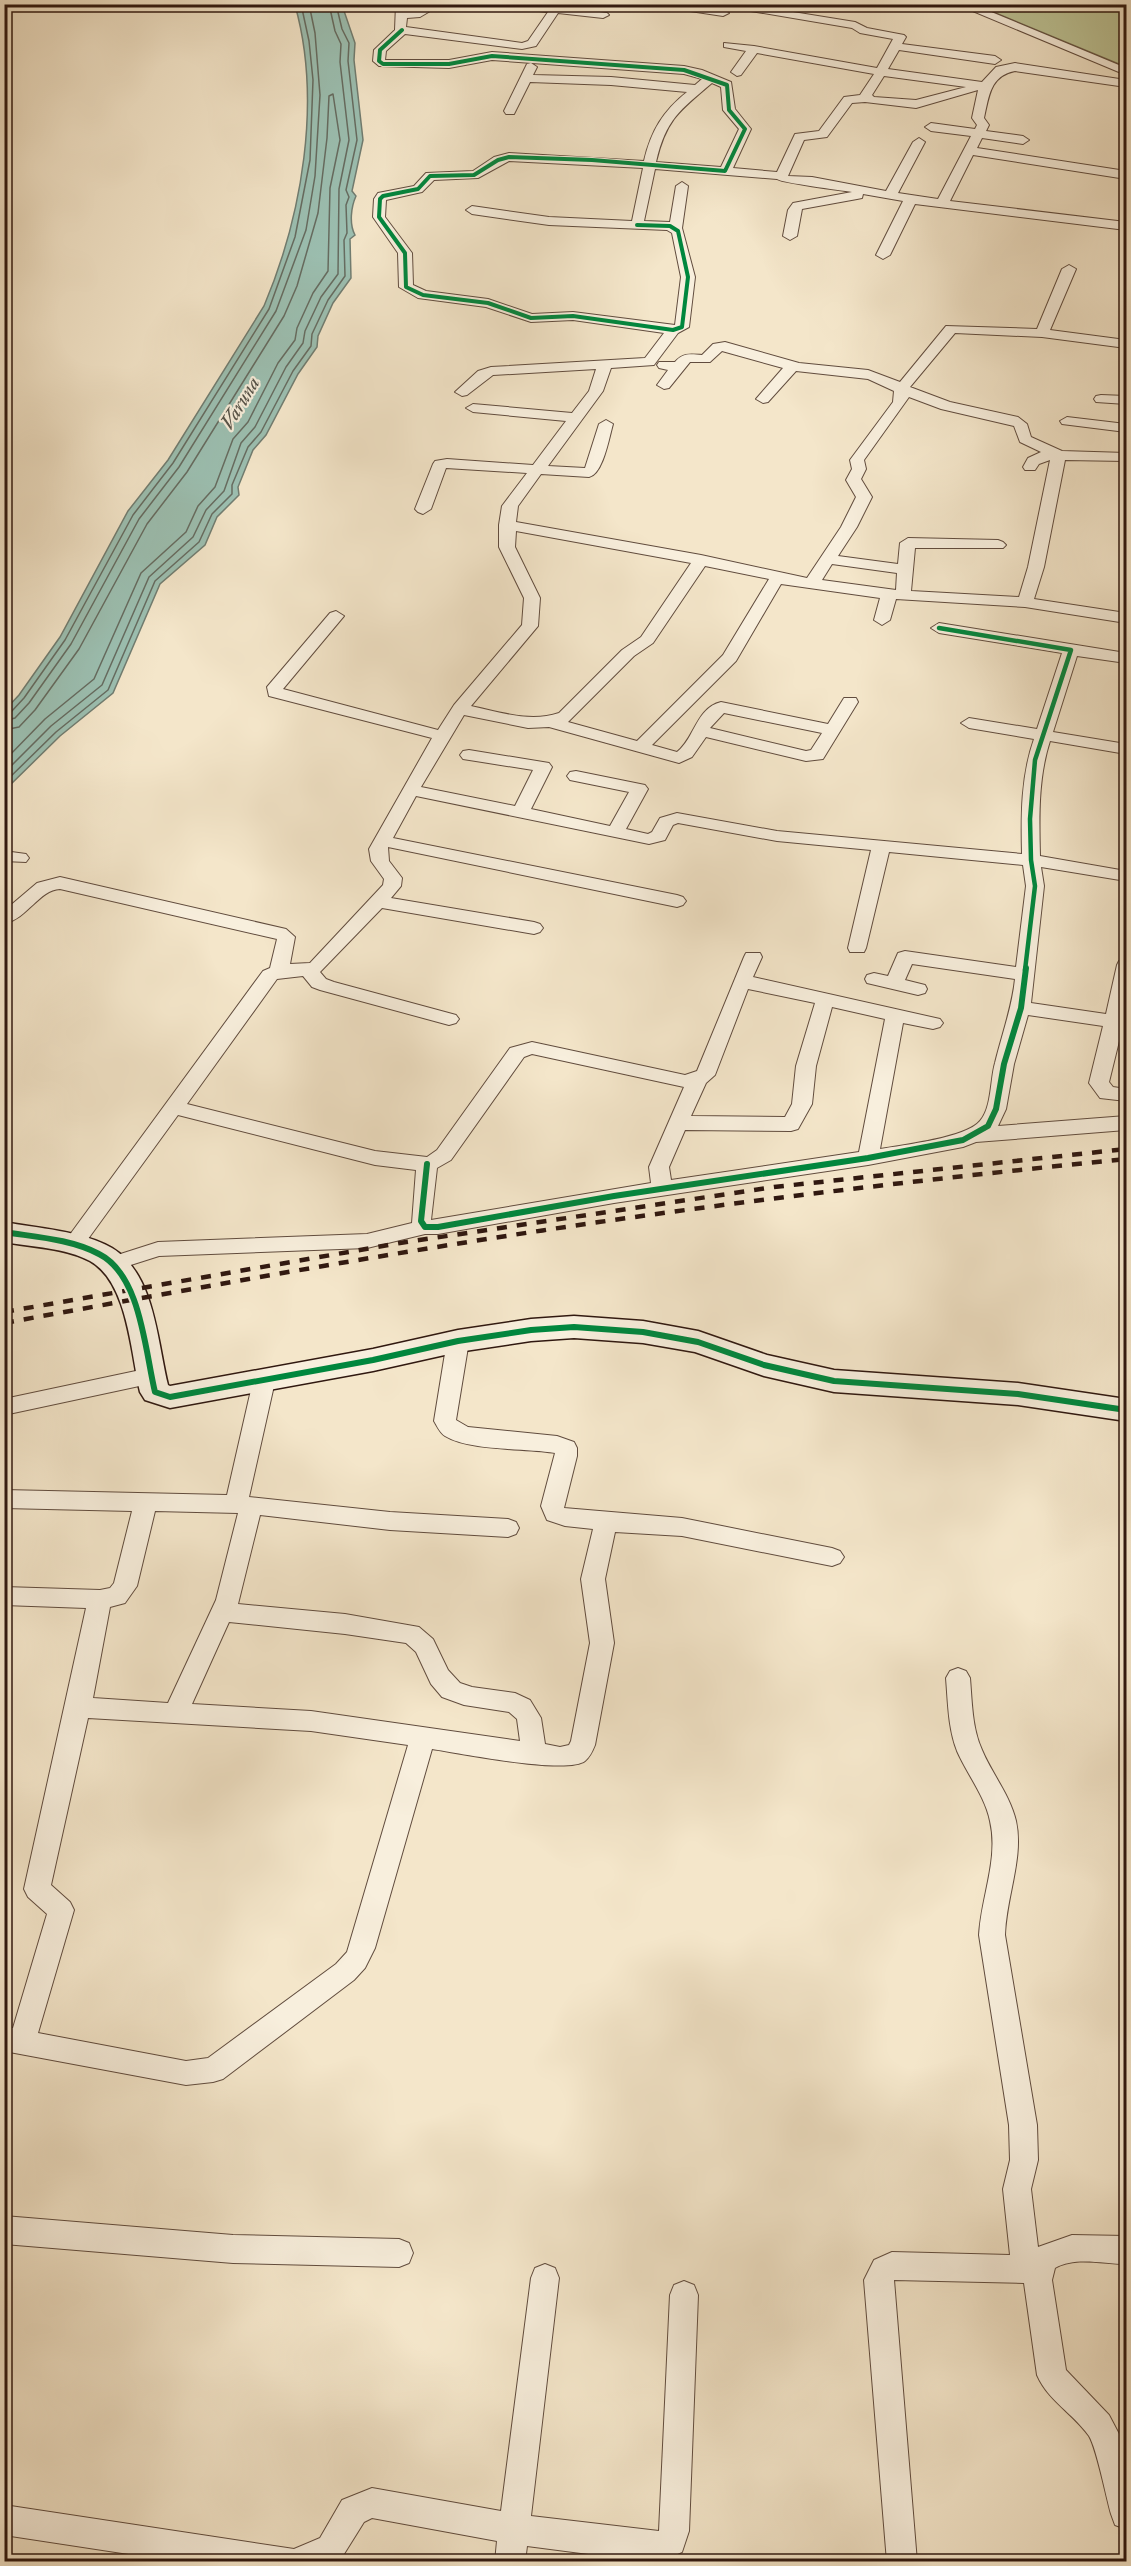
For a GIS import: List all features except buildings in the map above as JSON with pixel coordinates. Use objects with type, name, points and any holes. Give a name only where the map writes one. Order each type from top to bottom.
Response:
[{"type":"street","points":[[402,30],[400,28],[402,10],[420,14],[437,4]]},
{"type":"street","points":[[503,4],[557,7],[603,15]]},
{"type":"street","points":[[961,4],[1126,72]]},
{"type":"street","points":[[690,5],[690,8],[714,15]]},
{"type":"street","points":[[557,7],[532,44],[522,46],[402,30],[380,50],[379,61],[383,64],[441,65],[486,57],[684,70],[711,78],[727,85],[729,110],[745,129],[725,171]]},
{"type":"street","points":[[749,8],[855,25],[864,31],[900,37],[865,98]]},
{"type":"street","points":[[1043,62],[1058,43]]},
{"type":"street","points":[[728,45],[881,72],[984,86]]},
{"type":"street","points":[[515,59],[522,46]]},
{"type":"street","points":[[895,46],[997,65],[1016,67],[1043,62],[1126,83]]},
{"type":"street","points":[[737,72],[754,50]]},
{"type":"street","points":[[510,111],[534,61]]},
{"type":"street","points":[[926,67],[980,74],[997,65]]},
{"type":"street","points":[[781,176],[799,137],[823,134],[848,100],[865,98],[910,105],[989,84],[997,65]]},
{"type":"street","points":[[525,78],[611,81],[698,89]]},
{"type":"street","points":[[637,225],[648,165],[671,113],[711,78]]},
{"type":"street","points":[[942,202],[983,125],[978,118],[984,86]]},
{"type":"street","points":[[931,127],[1023,140]]},
{"type":"street","points":[[890,196],[919,142]]},
{"type":"street","points":[[969,151],[1126,174]]},
{"type":"street","points":[[682,186],[676,228],[688,277],[682,327],[673,330],[573,316],[531,318],[488,303],[417,293],[404,284],[403,250],[379,217],[380,199],[383,196],[418,189],[430,176],[480,173],[503,157],[648,165],[781,176],[783,179],[812,181],[890,196],[1126,226]]},
{"type":"street","points":[[790,236],[794,210],[798,206],[869,192]]},
{"type":"street","points":[[883,255],[911,199]]},
{"type":"street","points":[[472,210],[549,221],[676,228]]},
{"type":"street","points":[[1042,333],[1069,269]]},
{"type":"street","points":[[812,583],[849,527],[864,497],[860,487],[853,480],[859,469],[857,460],[899,403],[902,398],[901,389],[951,329],[1042,333],[1126,344]]},
{"type":"street","points":[[649,362],[673,330]]},
{"type":"street","points":[[664,385],[686,358],[708,358],[721,346],[812,370],[871,375],[887,380],[901,389],[954,408],[1016,421],[1020,424],[1025,440],[1059,455]]},
{"type":"street","points":[[462,392],[490,370],[649,362],[678,367]]},
{"type":"street","points":[[74,1245],[270,975],[279,970],[309,971],[321,963],[392,886],[393,878],[377,856],[383,841],[434,748],[460,709],[530,626],[532,598],[507,547],[510,506],[596,391],[605,365]]},
{"type":"street","points":[[763,399],[793,365]]},
{"type":"street","points":[[1101,399],[1126,400]]},
{"type":"street","points":[[473,408],[574,418]]},
{"type":"street","points":[[1067,421],[1126,428]]},
{"type":"street","points":[[423,509],[440,464],[582,474],[591,472],[606,424]]},
{"type":"street","points":[[1024,602],[1032,584],[1048,493],[1059,455]]},
{"type":"street","points":[[1030,467],[1039,457],[1059,455],[1126,457]]},
{"type":"street","points":[[507,525],[812,583],[896,594],[1024,602],[1126,618]]},
{"type":"street","points":[[612,536],[636,543],[638,549]]},
{"type":"street","points":[[882,620],[896,594],[904,569],[908,543],[998,545]]},
{"type":"street","points":[[828,559],[904,569]]},
{"type":"street","points":[[460,709],[528,723],[550,722],[565,717],[628,653],[647,640],[700,560]]},
{"type":"street","points":[[639,748],[730,658],[776,580],[784,578]]},
{"type":"street","points":[[336,616],[279,681],[275,692],[443,736]]},
{"type":"street","points":[[939,628],[1126,658]]},
{"type":"street","points":[[115,1263],[158,1250],[367,1241],[425,1227],[438,1227],[662,1189],[868,1158],[963,1140],[975,1135],[988,1126],[992,1119],[1004,1064],[1021,1008],[1035,886],[1031,860],[1030,803],[1037,750],[1071,650]]},
{"type":"street","points":[[701,731],[812,756],[819,754],[831,730],[850,702]]},
{"type":"street","points":[[550,722],[639,748],[681,757],[714,711],[721,707],[831,730]]},
{"type":"street","points":[[969,723],[1126,749]]},
{"type":"street","points":[[469,755],[543,767],[520,813]]},
{"type":"street","points":[[576,776],[639,789],[615,832]]},
{"type":"street","points":[[411,790],[654,838],[659,836],[666,822],[677,818],[777,836],[1031,860],[1126,876]]},
{"type":"street","points":[[383,841],[677,901]]},
{"type":"street","points":[[857,948],[881,847]]},
{"type":"street","points":[[4,918],[17,912],[42,885],[50,882],[60,883],[280,933],[286,937],[286,940],[279,970]]},
{"type":"street","points":[[377,902],[534,928]]},
{"type":"street","points":[[174,1107],[375,1158],[427,1164],[437,1161],[444,1155],[517,1052],[524,1048],[685,1081],[697,1080],[705,1075],[753,957]]},
{"type":"street","points":[[894,984],[905,957],[1025,974]]},
{"type":"street","points":[[1126,964],[1120,1023],[1099,1083],[1107,1093],[1126,1095]]},
{"type":"street","points":[[309,971],[319,983],[327,986],[449,1019]]},
{"type":"street","points":[[874,979],[918,989]]},
{"type":"street","points":[[740,986],[752,982],[933,1023]]},
{"type":"street","points":[[678,1123],[791,1124],[802,1104],[806,1066],[825,1000]]},
{"type":"street","points":[[1021,1008],[1120,1023]]},
{"type":"street","points":[[868,1158],[895,1015]]},
{"type":"street","points":[[662,1189],[659,1167],[697,1080]]},
{"type":"street","points":[[975,1135],[1126,1123]]},
{"type":"street","points":[[425,1227],[421,1221],[427,1164]]},
{"type":"street","points":[[4,1232],[74,1245],[101,1254],[115,1263],[131,1289],[155,1392],[170,1397],[264,1381],[458,1341],[531,1330],[574,1327],[622,1330],[698,1342],[764,1365],[834,1381],[1018,1394],[1126,1410]]},
{"type":"street","points":[[458,1341],[445,1421],[451,1430],[465,1435],[557,1443],[566,1448],[566,1456],[552,1506],[555,1514],[606,1522],[682,1527],[832,1557]]},
{"type":"street","points":[[4,1407],[150,1376]]},
{"type":"street","points":[[175,1714],[228,1600],[264,1381]]},
{"type":"street","points":[[4,1499],[244,1504],[390,1521],[508,1528]]},
{"type":"street","points":[[4,1596],[100,1599],[117,1596],[125,1586],[146,1501]]},
{"type":"street","points":[[80,1699],[86,1708],[311,1720],[560,1757],[576,1754],[583,1745],[602,1643],[593,1580],[606,1522]]},
{"type":"street","points":[[100,1599],[37,1889],[61,1910],[13,2041],[186,2073],[213,2070],[232,2058],[345,1972],[356,1960],[362,1948],[423,1737]]},
{"type":"street","points":[[222,1612],[345,1624],[411,1634],[425,1645],[444,1684],[452,1691],[515,1703],[524,1708],[529,1719],[533,1753]]},
{"type":"street","points":[[958,1678],[966,1742],[1003,1820],[1005,1834],[992,1935],[1023,2125],[1024,2160],[1017,2188],[1052,2375],[1057,2385],[1099,2423],[1126,2514]]},
{"type":"street","points":[[4,2230],[233,2249],[399,2253]]},
{"type":"street","points":[[902,2562],[878,2280],[884,2270],[892,2266],[1033,2269],[1057,2251],[1069,2249],[1126,2250]]},
{"type":"street","points":[[510,2562],[545,2278]]},
{"type":"street","points":[[299,2562],[314,2558],[331,2549],[353,2511],[372,2503],[514,2529],[647,2546],[659,2547],[671,2541],[674,2531],[684,2295]]},
{"type":"street","points":[[4,2520],[288,2562]]},
{"type":"shaded area","points":[[976,5],[1126,5],[1126,67]]},
{"type":"water","name":"Varuna","points":[[295,5],[342,5],[355,43],[354,60],[363,140],[352,191],[356,196],[351,216],[355,235],[350,239],[351,278],[333,303],[318,336],[317,347],[298,374],[266,435],[253,450],[238,487],[239,495],[217,517],[205,545],[160,584],[113,693],[60,736],[5,790],[5,710],[19,695],[60,637],[128,511],[168,460],[264,306],[277,271],[298,197],[307,119],[307,80],[303,42]]},
{"type":"railway","points":[[4,1312],[400,1243],[774,1187],[1126,1149]]},
{"type":"railway","points":[[4,1323],[334,1264],[606,1221],[828,1192],[1126,1159]]},
{"type":"cycle path","points":[[402,30],[380,50],[379,61],[383,64],[449,64],[492,56],[684,70],[698,73],[727,85],[729,110],[745,129],[725,171],[592,160],[509,157],[498,160],[474,175],[430,176],[418,189],[383,196],[380,199],[379,217],[405,253],[406,287],[423,295],[488,303],[531,318],[573,316],[673,330],[682,327],[688,277],[678,231],[670,226],[637,225]]},
{"type":"cycle path","points":[[427,1164],[421,1221],[425,1227],[438,1227],[614,1196],[868,1158],[963,1140],[988,1126],[996,1109],[1004,1064],[1021,1008],[1035,886],[1031,860],[1030,819],[1035,760],[1071,650],[939,628]]},
{"type":"cycle path","points":[[4,1232],[77,1246],[100,1254],[113,1263],[124,1278],[132,1295],[155,1392],[170,1397],[373,1360],[458,1341],[531,1330],[574,1327],[643,1332],[698,1342],[764,1365],[834,1381],[1018,1394],[1126,1410]]}]
